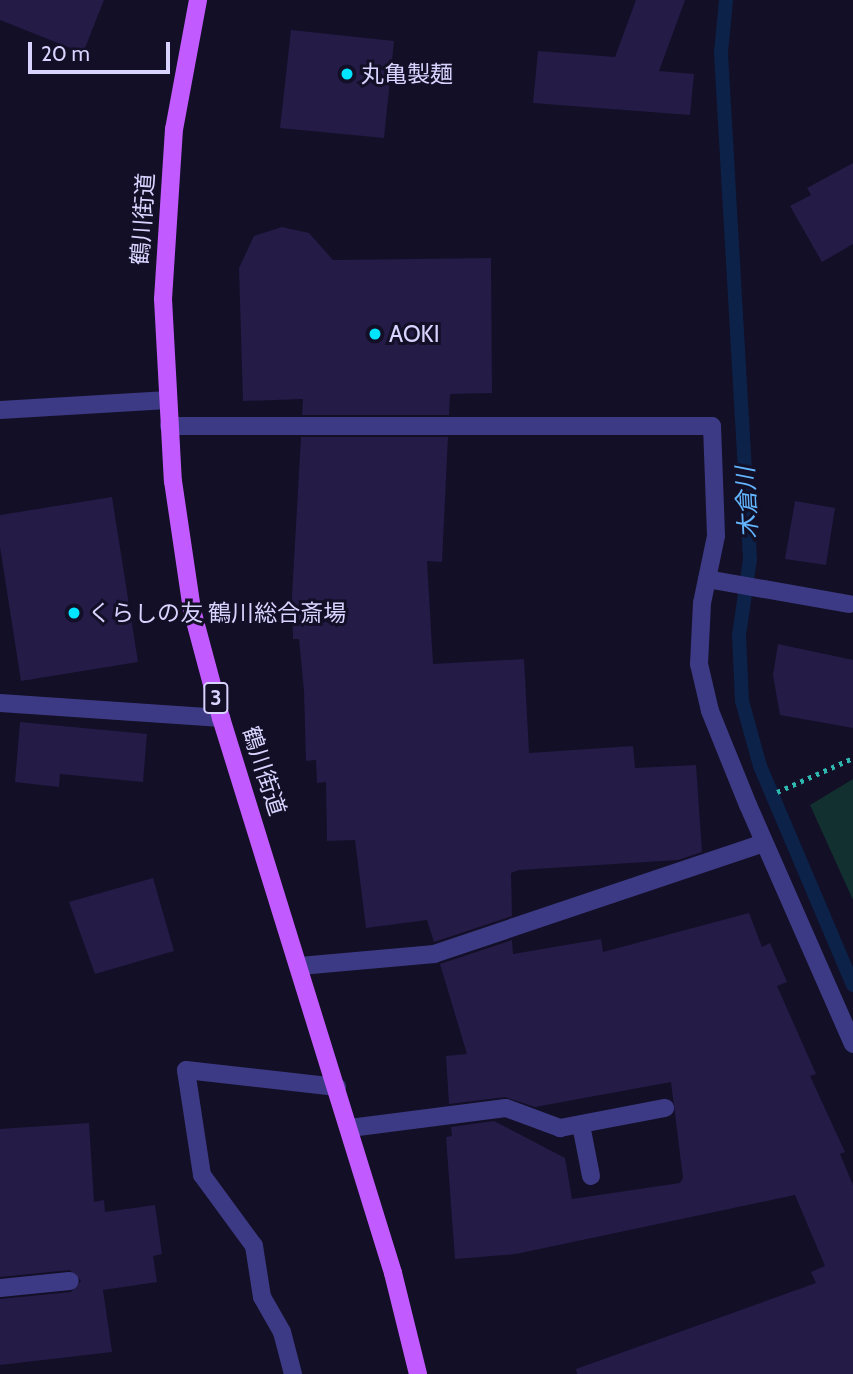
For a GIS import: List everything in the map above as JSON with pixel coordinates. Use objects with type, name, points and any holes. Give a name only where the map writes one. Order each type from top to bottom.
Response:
[{"type":"main road","name":"鶴川街道","points":[[198,0],[176,117],[163,299],[169,426],[192,610],[221,718],[350,1128],[418,1374]]},
{"type":"street","points":[[0,410],[168,400]]},
{"type":"street","points":[[169,426],[712,426],[716,536],[707,579],[699,664],[710,711],[763,843],[853,1044]]},
{"type":"street","points":[[707,579],[849,604]]},
{"type":"street","points":[[0,703],[221,718]]},
{"type":"street","points":[[300,966],[434,954],[763,843]]},
{"type":"street","points":[[293,1374],[282,1332],[261,1297],[254,1246],[202,1175],[186,1070],[337,1087]]},
{"type":"street","points":[[350,1128],[506,1108],[560,1128],[665,1108]]},
{"type":"street","points":[[582,1125],[591,1176]]},
{"type":"street","points":[[0,1288],[70,1280]]},
{"type":"path","points":[[769,795],[853,758]]},
{"type":"green space","points":[[853,779],[853,900],[810,805]]},
{"type":"building","points":[[0,0],[104,0],[83,53],[0,20]]},
{"type":"building","points":[[636,0],[685,0],[659,71],[694,74],[690,115],[533,103],[538,51],[615,57]]},
{"type":"building","points":[[291,30],[394,41],[384,138],[280,128]]},
{"type":"building","points":[[853,163],[853,244],[822,262],[790,206],[811,195],[807,188]]},
{"type":"building","points":[[282,227],[309,233],[333,260],[491,258],[492,393],[450,394],[449,415],[302,415],[303,399],[243,401],[239,268],[254,236]]},
{"type":"building","points":[[301,437],[448,437],[442,562],[427,561],[433,664],[524,659],[529,753],[633,746],[635,768],[696,765],[702,852],[678,860],[519,870],[511,873],[512,916],[434,942],[427,920],[366,928],[355,840],[327,841],[326,782],[317,783],[316,760],[306,761],[304,691],[299,639],[293,639],[292,596]]},
{"type":"building","points":[[112,497],[138,662],[21,681],[0,547],[0,515]]},
{"type":"building","points":[[795,501],[835,508],[826,565],[785,559]]},
{"type":"building","points":[[778,644],[853,660],[853,728],[780,715],[773,675]]},
{"type":"building","points":[[20,722],[147,734],[143,782],[60,774],[59,787],[15,782]]},
{"type":"building","points":[[153,878],[174,951],[95,974],[69,902]]},
{"type":"building","points":[[749,913],[762,947],[770,943],[787,982],[777,986],[816,1074],[810,1076],[845,1152],[840,1154],[853,1185],[853,1374],[577,1374],[576,1369],[816,1283],[811,1272],[825,1266],[795,1195],[516,1254],[455,1259],[446,1137],[452,1136],[451,1127],[494,1121],[565,1158],[572,1199],[680,1183],[683,1178],[671,1082],[535,1107],[505,1097],[449,1104],[446,1056],[467,1054],[440,964],[512,940],[513,954],[601,939],[603,952]]},
{"type":"building","points":[[89,1123],[94,1202],[104,1200],[105,1212],[155,1205],[162,1254],[153,1256],[157,1282],[103,1290],[112,1352],[0,1365],[0,1299],[71,1292],[81,1281],[70,1270],[0,1277],[0,1129]]},
{"type":"waterway","name":"木倉川","points":[[726,0],[721,53],[750,559],[739,635],[742,701],[760,766],[853,985]]},
{"type":"place","name":"丸亀製麺","points":[[347,74]]},
{"type":"place","name":"AOKI","points":[[375,334]]},
{"type":"place","name":"くらしの友 鶴川総合斎場","points":[[74,613]]}]
